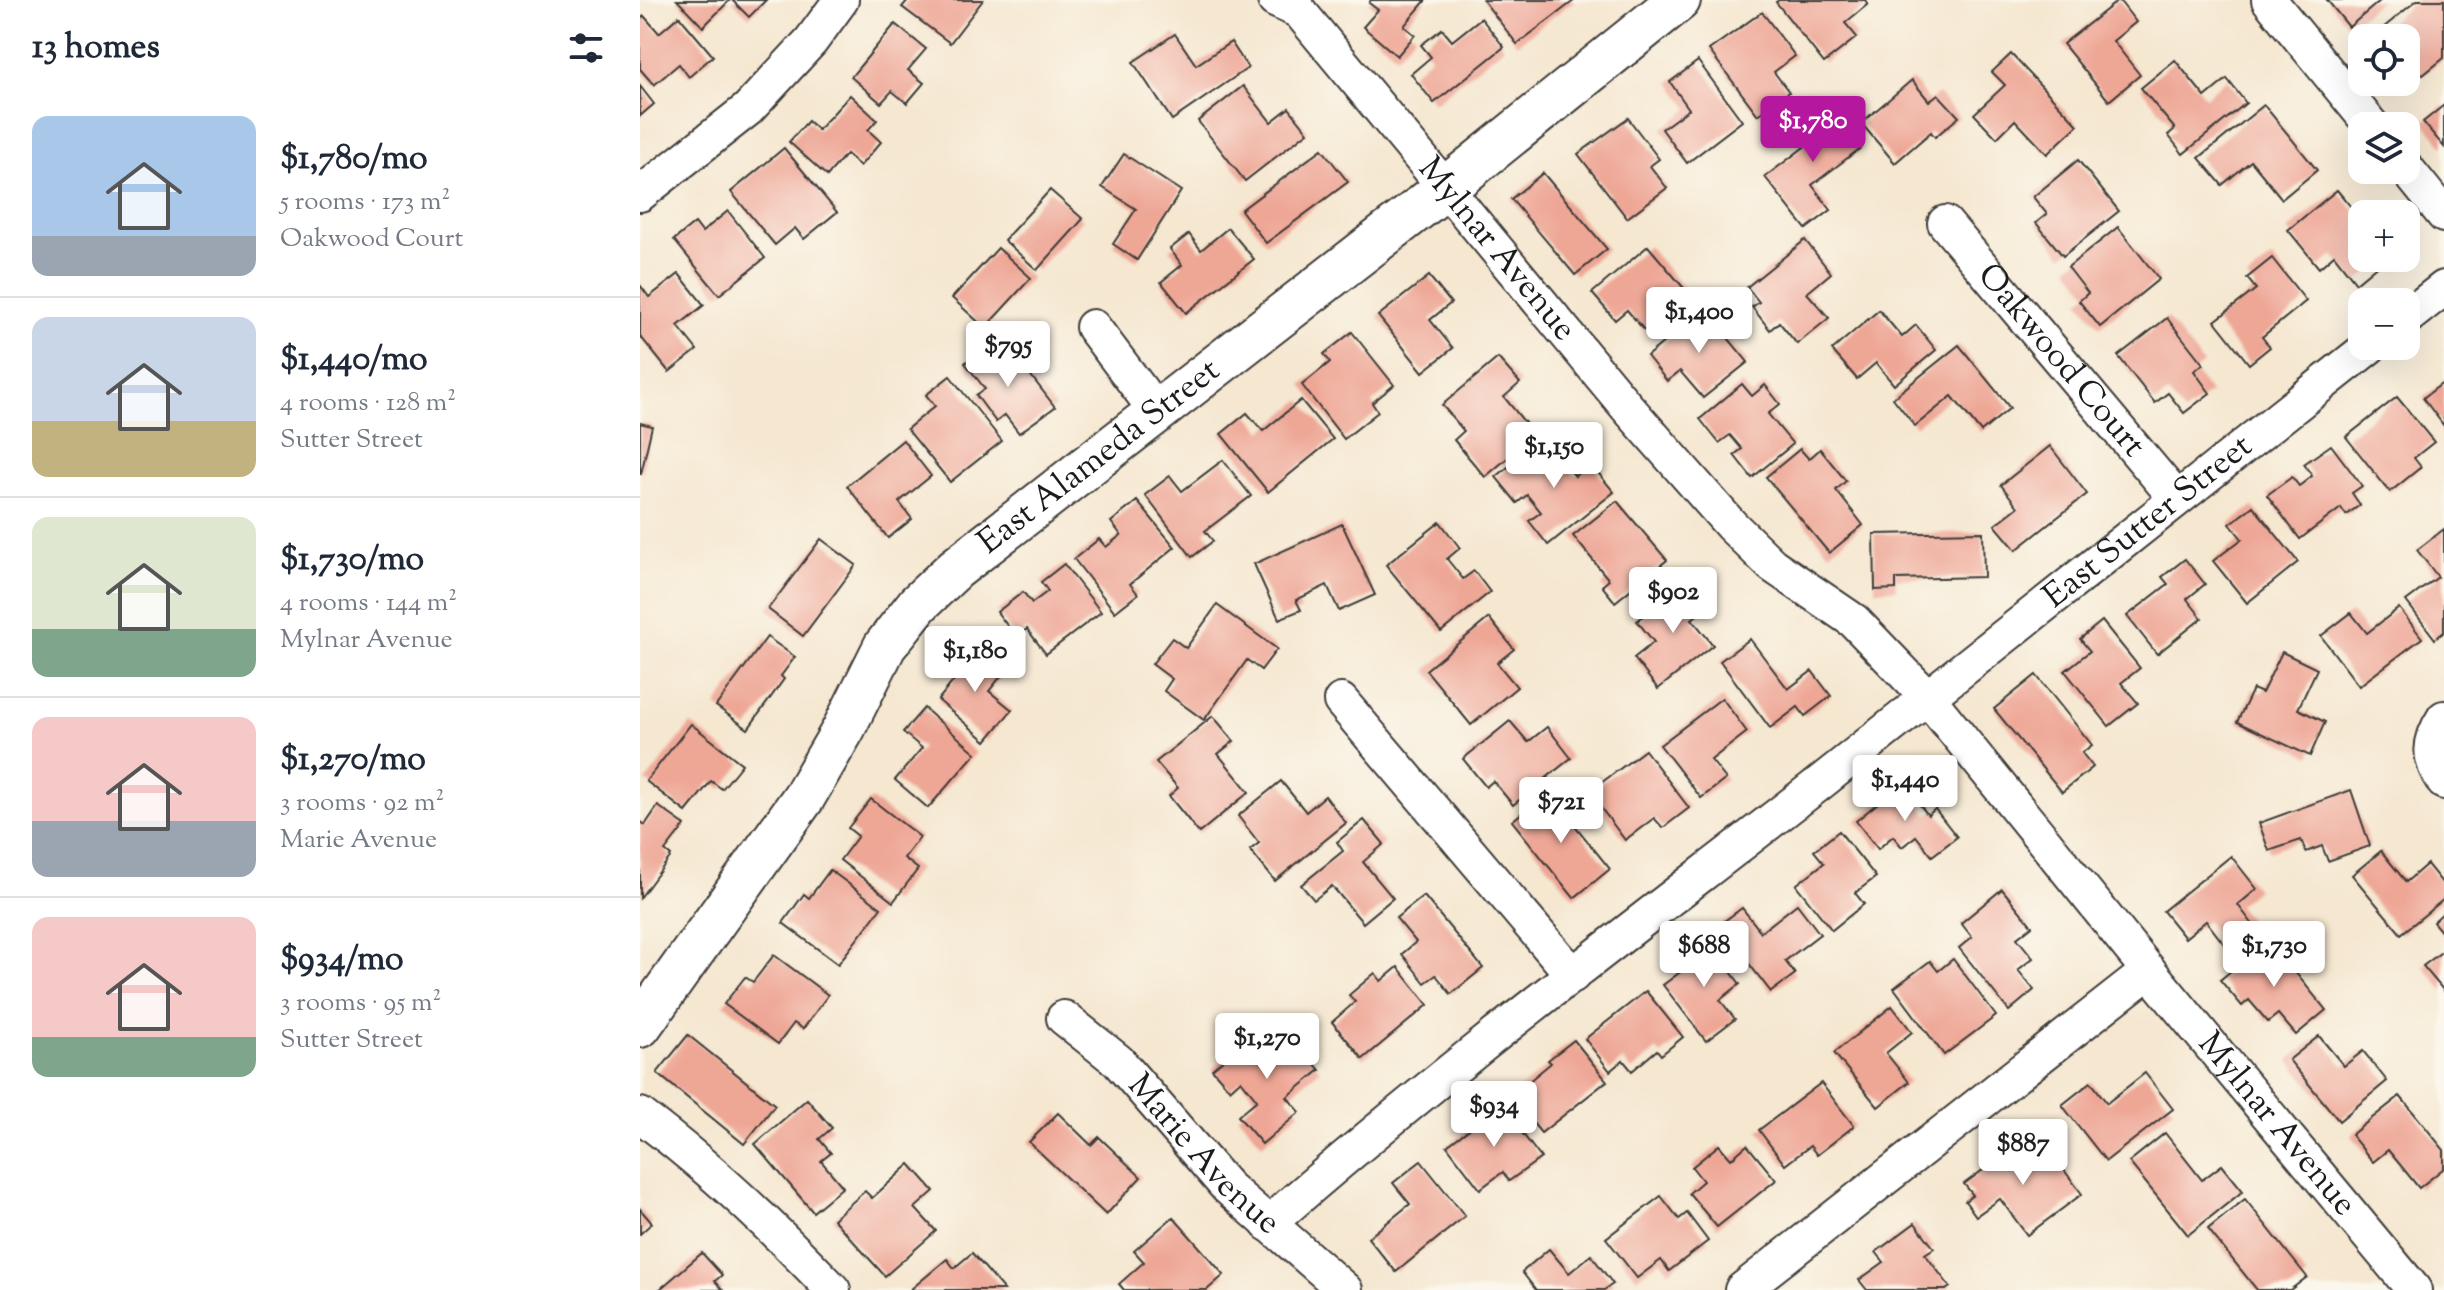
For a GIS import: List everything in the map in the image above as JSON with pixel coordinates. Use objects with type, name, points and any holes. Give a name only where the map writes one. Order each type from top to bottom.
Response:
[{"type":"street","points":[[640,194],[748,109],[811,41],[841,0]]},
{"type":"street","name":"East Alameda Street","points":[[640,1026],[804,797],[843,730],[885,646],[918,604],[955,569],[1444,189],[1679,0]]},
{"type":"street","points":[[2269,0],[2361,112]]},
{"type":"street","name":"Mylnar Avenue","points":[[1293,4],[1627,407],[1731,525],[1772,565],[1854,621],[1928,698],[2149,971],[2414,1290]]},
{"type":"street","points":[[2419,184],[2444,215]]},
{"type":"street","name":"Oakwood Court","points":[[1945,223],[2176,498]]},
{"type":"street","points":[[2420,307],[2444,288]]},
{"type":"street","points":[[1093,327],[1157,412]]},
{"type":"street","name":"East Sutter Street","points":[[1268,1224],[1335,1165],[1573,975],[1928,698],[2352,360]]},
{"type":"street","points":[[1341,701],[1573,975]]},
{"type":"street","points":[[2439,726],[2431,746],[2433,762],[2444,782]]},
{"type":"street","points":[[1742,1290],[2149,971]]},
{"type":"street","name":"Marie Avenue","points":[[1064,1018],[1118,1061],[1227,1187],[1345,1290]]},
{"type":"street","points":[[640,1115],[687,1150],[769,1223],[833,1290]]},
{"type":"building","points":[[677,0],[730,0],[703,27]]},
{"type":"building","points":[[732,0],[766,0],[749,17]]},
{"type":"building","points":[[908,0],[983,0],[950,43],[902,7]]},
{"type":"building","points":[[1371,0],[1426,0],[1404,26],[1415,35],[1397,56],[1363,27],[1378,10],[1369,3]]},
{"type":"building","points":[[1483,0],[1575,0],[1517,44]]},
{"type":"building","points":[[1865,0],[1868,4],[1845,23],[1857,37],[1824,63],[1776,2]]},
{"type":"building","points":[[2119,0],[2136,22],[2113,41],[2140,75],[2109,101],[2063,44]]},
{"type":"building","points":[[2327,0],[2381,0],[2353,24],[2348,26]]},
{"type":"building","points":[[2417,0],[2444,0],[2444,58],[2423,75],[2420,71],[2420,24],[2388,24]]},
{"type":"building","points":[[1762,12],[1795,56],[1774,72],[1789,92],[1758,115],[1709,50]]},
{"type":"building","points":[[644,16],[659,33],[679,16],[713,56],[689,77],[679,64],[654,85],[640,69],[640,19]]},
{"type":"building","points":[[1481,18],[1504,47],[1434,103],[1411,74],[1431,57],[1421,45],[1442,29],[1452,41]]},
{"type":"building","points":[[895,24],[926,49],[908,70],[924,83],[907,103],[892,91],[881,103],[851,77]]},
{"type":"building","points":[[1175,34],[1196,65],[1231,42],[1248,68],[1172,120],[1133,62]]},
{"type":"building","points":[[2011,54],[2078,125],[2047,154],[2015,120],[1997,138],[1974,114],[2005,85],[1992,72]]},
{"type":"building","points":[[2175,60],[2205,97],[2227,79],[2246,103],[2183,154],[2168,135],[2175,129],[2141,88]]},
{"type":"building","points":[[1698,61],[1742,121],[1687,163],[1662,129],[1689,109],[1670,82]]},
{"type":"building","points":[[1912,80],[1929,101],[1938,94],[1959,117],[1935,137],[1931,132],[1895,163],[1861,123]]},
{"type":"building","points":[[640,86],[654,104],[640,116]]},
{"type":"building","points":[[1243,86],[1271,122],[1289,108],[1308,132],[1245,181],[1198,121]]},
{"type":"building","points":[[850,95],[877,120],[868,130],[881,142],[860,166],[846,154],[827,176],[789,142],[808,121],[818,130]]},
{"type":"building","points":[[1829,104],[1862,147],[1812,185],[1831,210],[1806,229],[1765,177],[1804,147],[1792,132]]},
{"type":"building","points":[[2264,105],[2317,170],[2282,199],[2251,161],[2222,185],[2199,158]]},
{"type":"building","points":[[2444,105],[2444,147],[2423,122]]},
{"type":"building","points":[[1628,118],[1659,159],[1650,166],[1667,188],[1627,218],[1578,154]]},
{"type":"building","points":[[784,148],[837,212],[804,239],[795,228],[775,245],[731,192]]},
{"type":"building","points":[[1322,149],[1348,182],[1266,243],[1241,210]]},
{"type":"building","points":[[1124,154],[1181,191],[1137,260],[1113,244],[1136,209],[1102,187]]},
{"type":"building","points":[[2078,160],[2119,211],[2063,256],[2036,223],[2047,214],[2033,197]]},
{"type":"building","points":[[1543,173],[1607,249],[1575,275],[1511,199]]},
{"type":"building","points":[[1050,190],[1083,219],[1037,270],[1004,240]]},
{"type":"building","points":[[2337,190],[2348,203],[2348,272],[2369,272],[2356,283],[2334,255],[2319,268],[2288,230]]},
{"type":"building","points":[[728,211],[765,258],[719,295],[674,240],[695,223],[702,232]]},
{"type":"building","points":[[2118,227],[2159,279],[2100,327],[2079,301],[2088,293],[2068,267]]},
{"type":"building","points":[[1228,228],[1254,259],[1186,313],[1161,282],[1182,265],[1170,249],[1189,234],[1201,250]]},
{"type":"building","points":[[1805,240],[1831,273],[1807,293],[1829,318],[1797,344],[1779,322],[1770,330],[1752,307],[1759,302],[1747,287]]},
{"type":"building","points":[[1648,246],[1688,293],[1644,330],[1627,310],[1615,320],[1592,293]]},
{"type":"building","points":[[998,248],[1031,278],[985,328],[952,298]]},
{"type":"building","points":[[2272,258],[2306,301],[2262,337],[2270,347],[2249,364],[2215,321],[2256,289],[2247,278]]},
{"type":"building","points":[[679,274],[704,305],[678,326],[697,350],[669,372],[640,336],[640,285],[649,297]]},
{"type":"building","points":[[1429,276],[1451,303],[1430,320],[1453,348],[1423,372],[1378,316]]},
{"type":"building","points":[[1704,309],[1748,362],[1703,398],[1680,371],[1667,381],[1647,356]]},
{"type":"building","points":[[1879,310],[1902,337],[1916,325],[1936,350],[1894,385],[1876,363],[1857,379],[1832,350]]},
{"type":"building","points":[[2167,318],[2203,364],[2194,371],[2210,393],[2184,413],[2168,393],[2155,403],[2118,356]]},
{"type":"building","points":[[1352,332],[1394,385],[1372,403],[1378,412],[1344,439],[1302,385],[1330,362],[1324,354]]},
{"type":"building","points":[[991,343],[1009,366],[1018,359],[1055,407],[1019,433],[1005,415],[996,422],[976,395],[985,389],[965,363]]},
{"type":"building","points":[[1959,345],[2010,408],[1981,432],[1952,396],[1915,426],[1893,398]]},
{"type":"building","points":[[1498,358],[1520,383],[1504,397],[1535,435],[1485,477],[1454,440],[1464,431],[1442,405]]},
{"type":"building","points":[[950,376],[1002,441],[950,482],[907,429],[935,406],[926,395]]},
{"type":"building","points":[[2444,382],[2444,426],[2423,398]]},
{"type":"building","points":[[1742,384],[1752,396],[1765,385],[1780,404],[1768,414],[1793,444],[1752,478],[1734,455],[1742,449],[1730,435],[1719,443],[1700,419]]},
{"type":"building","points":[[2397,397],[2434,442],[2414,458],[2421,467],[2390,492],[2346,437]]},
{"type":"building","points":[[1301,400],[1333,439],[1268,492],[1221,434],[1247,413],[1263,431]]},
{"type":"building","points":[[640,423],[652,426],[641,474],[640,474]]},
{"type":"building","points":[[1544,438],[1575,476],[1590,463],[1614,492],[1548,545],[1529,521],[1541,512],[1527,495],[1517,503],[1496,477]]},
{"type":"building","points":[[903,440],[931,476],[899,502],[912,519],[888,538],[847,486]]},
{"type":"building","points":[[2331,445],[2362,486],[2352,493],[2360,505],[2346,515],[2341,508],[2300,539],[2267,495],[2292,477],[2299,486],[2312,476],[2304,464]]},
{"type":"building","points":[[2050,446],[2087,494],[2016,550],[1995,525],[2018,507],[2001,485]]},
{"type":"building","points":[[1800,449],[1809,459],[1820,449],[1846,481],[1836,490],[1863,525],[1829,553],[1766,477]]},
{"type":"building","points":[[1223,460],[1251,496],[1205,531],[1213,541],[1192,557],[1145,495],[1170,476],[1182,491]]},
{"type":"building","points":[[1137,501],[1175,547],[1130,584],[1138,594],[1115,612],[1074,559],[1099,539],[1106,547],[1121,535],[1111,522]]},
{"type":"building","points":[[1617,501],[1667,560],[1615,602],[1602,586],[1609,580],[1573,536]]},
{"type":"building","points":[[2253,506],[2298,562],[2247,603],[2213,561],[2242,539],[2230,524]]},
{"type":"building","points":[[1440,522],[1460,548],[1447,559],[1463,579],[1474,571],[1490,592],[1441,632],[1386,565]]},
{"type":"building","points":[[1342,524],[1375,595],[1339,611],[1327,585],[1296,600],[1301,610],[1279,619],[1254,564]]},
{"type":"building","points":[[2444,529],[2444,632],[2435,639],[2406,601],[2438,577],[2417,550]]},
{"type":"building","points":[[1983,532],[1984,577],[1896,579],[1896,589],[1875,590],[1874,534]]},
{"type":"building","points":[[821,539],[856,565],[803,636],[768,609]]},
{"type":"building","points":[[2185,559],[2205,584],[2187,599],[2202,618],[2157,654],[2127,616],[2168,584],[2162,577]]},
{"type":"building","points":[[1064,564],[1101,612],[1046,654],[1027,629],[1016,637],[997,612],[1023,592],[1032,603],[1048,591],[1041,582]]},
{"type":"building","points":[[1688,580],[1708,606],[1692,619],[1713,645],[1658,689],[1634,658],[1654,642],[1637,621]]},
{"type":"building","points":[[1217,605],[1277,649],[1261,670],[1247,660],[1204,720],[1164,691],[1172,679],[1152,664],[1172,638],[1186,648]]},
{"type":"building","points":[[2399,608],[2422,638],[2359,686],[2321,636],[2351,613],[2367,633]]},
{"type":"building","points":[[1489,618],[1514,649],[1497,663],[1517,687],[1471,725],[1426,670]]},
{"type":"building","points":[[2102,621],[2140,668],[2121,683],[2138,703],[2109,726],[2065,671],[2090,651],[2080,639]]},
{"type":"building","points":[[767,637],[795,657],[781,676],[784,679],[748,729],[716,706]]},
{"type":"building","points":[[1750,639],[1788,689],[1812,671],[1831,696],[1805,716],[1798,707],[1770,728],[1720,661]]},
{"type":"building","points":[[967,645],[1002,675],[989,691],[1012,710],[986,741],[938,700],[956,678],[946,670]]},
{"type":"building","points":[[2282,652],[2317,669],[2298,709],[2325,722],[2310,756],[2237,722],[2253,689],[2262,693]]},
{"type":"building","points":[[2036,675],[2092,745],[2082,753],[2093,767],[2062,792],[1994,709]]},
{"type":"building","points":[[1722,698],[1747,732],[1711,760],[1726,779],[1701,798],[1660,745]]},
{"type":"building","points":[[924,708],[976,753],[928,808],[895,780],[922,748],[903,732]]},
{"type":"building","points":[[1213,716],[1234,741],[1218,754],[1249,792],[1199,833],[1169,796],[1178,788],[1156,762]]},
{"type":"building","points":[[1510,721],[1528,742],[1547,727],[1571,758],[1513,805],[1493,781],[1486,787],[1463,759]]},
{"type":"building","points":[[691,724],[742,764],[722,789],[711,781],[686,812],[646,781]]},
{"type":"building","points":[[1645,750],[1689,808],[1663,828],[1654,818],[1625,840],[1589,792]]},
{"type":"building","points":[[1281,781],[1306,812],[1325,796],[1346,823],[1275,881],[1250,850],[1259,843],[1238,816]]},
{"type":"building","points":[[1902,783],[1928,815],[1935,809],[1957,837],[1932,856],[1916,836],[1902,847],[1893,836],[1878,849],[1856,821]]},
{"type":"building","points":[[2351,790],[2370,846],[2328,861],[2322,846],[2306,852],[2301,840],[2269,851],[2259,823]]},
{"type":"building","points":[[1548,792],[1610,869],[1574,898],[1512,821]]},
{"type":"building","points":[[871,799],[920,837],[904,858],[918,869],[893,902],[840,860],[858,836],[848,828]]},
{"type":"building","points":[[658,806],[685,825],[665,851],[671,856],[640,898],[640,821],[645,825]]},
{"type":"building","points":[[1364,820],[1384,844],[1363,862],[1393,898],[1363,923],[1332,886],[1314,900],[1301,885],[1343,851],[1337,842]]},
{"type":"building","points":[[1839,831],[1876,877],[1855,893],[1864,904],[1832,930],[1796,885],[1824,863],[1814,851]]},
{"type":"building","points":[[2381,851],[2406,882],[2427,864],[2444,885],[2444,899],[2401,934],[2352,875]]},
{"type":"building","points":[[2231,856],[2257,889],[2238,905],[2254,926],[2227,948],[2206,921],[2185,938],[2163,911]]},
{"type":"building","points":[[830,870],[881,908],[838,964],[783,923],[804,894],[809,898]]},
{"type":"building","points":[[2002,889],[2032,926],[2017,938],[2033,958],[2018,970],[2034,990],[2009,1011],[1959,948],[1972,937],[1961,923]]},
{"type":"building","points":[[1424,896],[1483,968],[1451,994],[1436,975],[1425,983],[1402,954],[1416,942],[1396,918]]},
{"type":"building","points":[[1797,904],[1820,934],[1785,961],[1795,974],[1771,992],[1719,925],[1742,908],[1761,932]]},
{"type":"building","points":[[2444,912],[2444,935],[2433,922]]},
{"type":"building","points":[[1705,937],[1740,984],[1720,1000],[1735,1019],[1706,1041],[1663,985],[1687,967],[1680,957]]},
{"type":"building","points":[[2269,940],[2326,1010],[2296,1035],[2278,1014],[2268,1022],[2249,1000],[2242,1006],[2220,980]]},
{"type":"building","points":[[2444,950],[2444,991],[2423,966]]},
{"type":"building","points":[[774,955],[828,995],[803,1029],[794,1023],[778,1044],[724,1004],[745,977],[753,982]]},
{"type":"building","points":[[1953,959],[1996,1016],[1944,1055],[1894,988],[1930,961],[1938,971]]},
{"type":"building","points":[[1398,967],[1428,1005],[1363,1059],[1332,1022],[1355,1002],[1349,995],[1375,973],[1381,981]]},
{"type":"building","points":[[1646,991],[1683,1037],[1661,1055],[1657,1050],[1632,1071],[1623,1060],[1610,1071],[1585,1039]]},
{"type":"building","points":[[1892,1006],[1912,1032],[1886,1053],[1909,1082],[1878,1107],[1834,1053]]},
{"type":"building","points":[[1264,1026],[1287,1053],[1298,1044],[1320,1070],[1287,1097],[1300,1112],[1262,1144],[1238,1116],[1257,1100],[1241,1080],[1230,1090],[1212,1069]]},
{"type":"building","points":[[688,1035],[775,1105],[744,1144],[657,1073]]},
{"type":"building","points":[[2319,1036],[2344,1066],[2363,1051],[2387,1081],[2339,1121],[2289,1060]]},
{"type":"building","points":[[1574,1040],[1607,1081],[1541,1133],[1511,1096]]},
{"type":"building","points":[[2145,1073],[2173,1109],[2106,1161],[2062,1105],[2091,1082],[2107,1103]]},
{"type":"building","points":[[1821,1083],[1854,1126],[1817,1155],[1810,1146],[1785,1165],[1759,1130]]},
{"type":"building","points":[[2400,1096],[2444,1150],[2444,1168],[2419,1188],[2388,1150],[2373,1162],[2351,1135]]},
{"type":"building","points":[[807,1099],[832,1128],[819,1139],[831,1153],[821,1161],[843,1187],[813,1212],[755,1144]]},
{"type":"building","points":[[1501,1105],[1541,1158],[1509,1181],[1503,1172],[1480,1189],[1447,1146]]},
{"type":"building","points":[[1058,1113],[1091,1145],[1099,1137],[1141,1177],[1106,1215],[1029,1142]]},
{"type":"building","points":[[2165,1133],[2202,1180],[2222,1165],[2243,1191],[2188,1235],[2129,1162]]},
{"type":"building","points":[[2022,1141],[2036,1159],[2049,1150],[2082,1194],[2027,1235],[2000,1199],[1976,1216],[1965,1201],[1973,1195],[1964,1184]]},
{"type":"building","points":[[1719,1145],[1731,1159],[1747,1145],[1776,1180],[1717,1227],[1689,1193],[1703,1181],[1692,1167]]},
{"type":"building","points":[[1421,1161],[1465,1216],[1396,1272],[1368,1238],[1410,1204],[1393,1183]]},
{"type":"building","points":[[910,1164],[934,1191],[915,1208],[936,1231],[885,1276],[833,1219],[865,1191],[872,1198]]},
{"type":"building","points":[[1661,1196],[1679,1219],[1687,1213],[1708,1241],[1669,1271],[1661,1260],[1637,1278],[1606,1238]]},
{"type":"building","points":[[2245,1199],[2307,1277],[2290,1290],[2257,1290],[2208,1229]]},
{"type":"building","points":[[640,1209],[652,1223],[640,1234]]},
{"type":"building","points":[[1173,1217],[1224,1275],[1207,1290],[1124,1290],[1119,1284],[1144,1262],[1134,1251]]},
{"type":"building","points":[[1915,1223],[1934,1248],[1925,1254],[1950,1287],[1946,1290],[1867,1290],[1859,1280],[1884,1262],[1876,1252]]},
{"type":"building","points":[[1549,1249],[1569,1273],[1591,1255],[1613,1284],[1604,1290],[1536,1290],[1522,1272]]},
{"type":"building","points":[[702,1253],[722,1275],[715,1281],[723,1290],[659,1290]]},
{"type":"building","points":[[972,1253],[1004,1290],[910,1290],[947,1259],[954,1268]]}]
